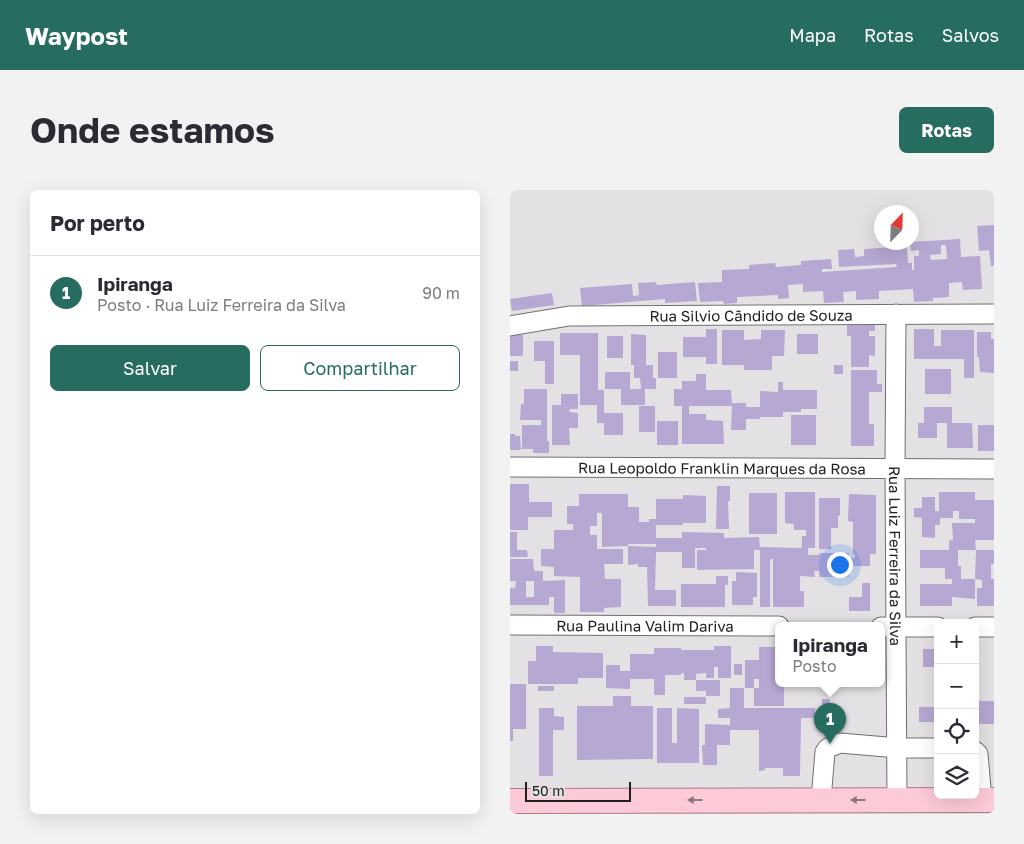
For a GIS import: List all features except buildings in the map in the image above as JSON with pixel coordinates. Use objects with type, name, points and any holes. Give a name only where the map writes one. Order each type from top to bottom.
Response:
[{"type":"main road","points":[[510,801],[988,800]]},
{"type":"street","name":"Rua Luiz Ferreira da Silva","points":[[896,314],[895,468],[889,627],[898,748],[897,800]]},
{"type":"street","name":"Rua Silvio Cãndido de Souza","points":[[510,326],[569,316],[994,314]]},
{"type":"street","name":"Rua Leopoldo Franklin Marques da Rosa","points":[[510,467],[994,469]]},
{"type":"street","name":"Rua Paulina Valim Dariva","points":[[510,625],[775,626]]},
{"type":"street","points":[[889,627],[934,627]]},
{"type":"street","points":[[979,627],[994,627]]},
{"type":"street","points":[[821,800],[825,752],[828,748],[840,743],[898,748],[934,748]]},
{"type":"street","points":[[978,754],[988,800]]},
{"type":"place","name":"Ipiranga","points":[[830,744]]}]
